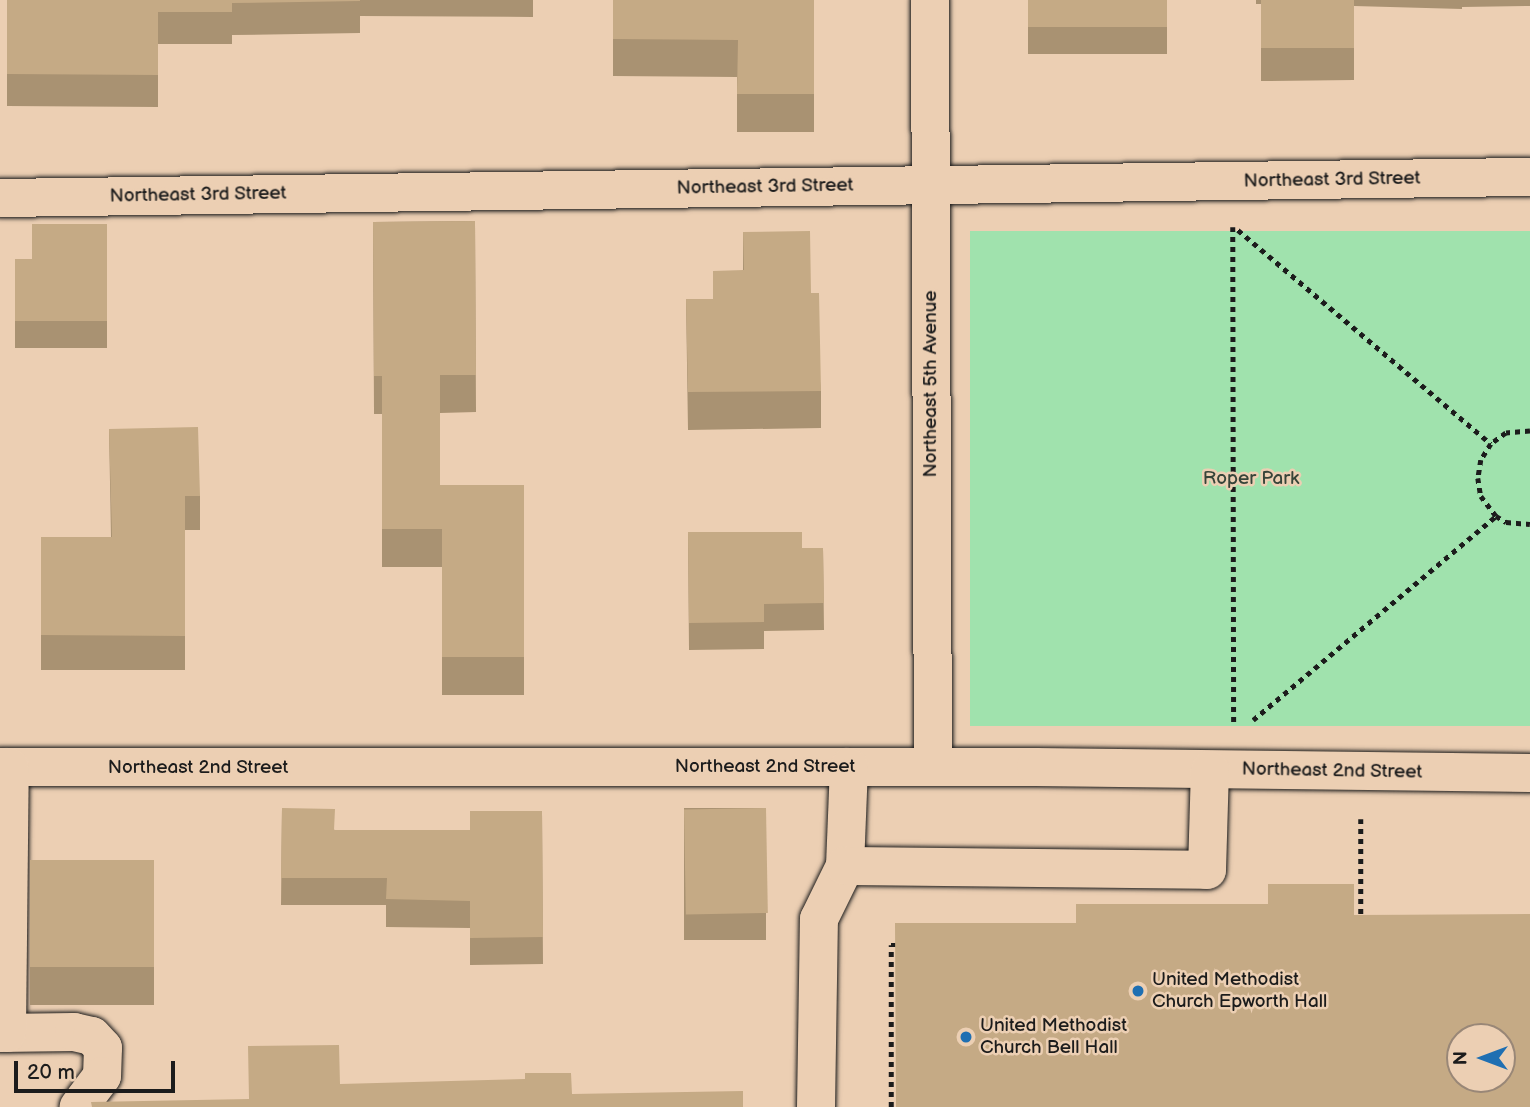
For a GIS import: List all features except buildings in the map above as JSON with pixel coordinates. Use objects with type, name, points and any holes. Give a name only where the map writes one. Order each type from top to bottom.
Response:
[{"type":"street","name":"Northeast 5th Avenue","points":[[930,0],[933,767]]},
{"type":"street","name":"Northeast 3rd Street","points":[[0,198],[1530,177]]},
{"type":"street","name":"Northeast 2nd Street","points":[[5,767],[933,767],[1530,773]]},
{"type":"street","points":[[5,767],[3,1033],[74,1032],[92,1036],[103,1048],[102,1076],[79,1107]]},
{"type":"street","points":[[816,1107],[819,919],[845,866],[849,767]]},
{"type":"street","points":[[845,866],[1207,870],[1210,770]]},
{"type":"path","points":[[1234,723],[1233,226],[1491,444]]},
{"type":"path","points":[[1530,431],[1506,433],[1491,444],[1481,460],[1478,478],[1481,496],[1496,516],[1506,522],[1530,524]]},
{"type":"path","points":[[1244,728],[1496,516]]},
{"type":"path","points":[[1361,817],[1361,931]]},
{"type":"path","points":[[1347,919],[1361,919]]},
{"type":"path","points":[[891,1107],[891,945],[904,945]]},
{"type":"green space","name":"Roper Park","points":[[970,231],[1530,231],[1530,726],[970,726]]},
{"type":"place","name":"United Methodist Church Epworth Hall","points":[[1138,991]]},
{"type":"place","name":"United Methodist Church Bell Hall","points":[[966,1037]]}]
